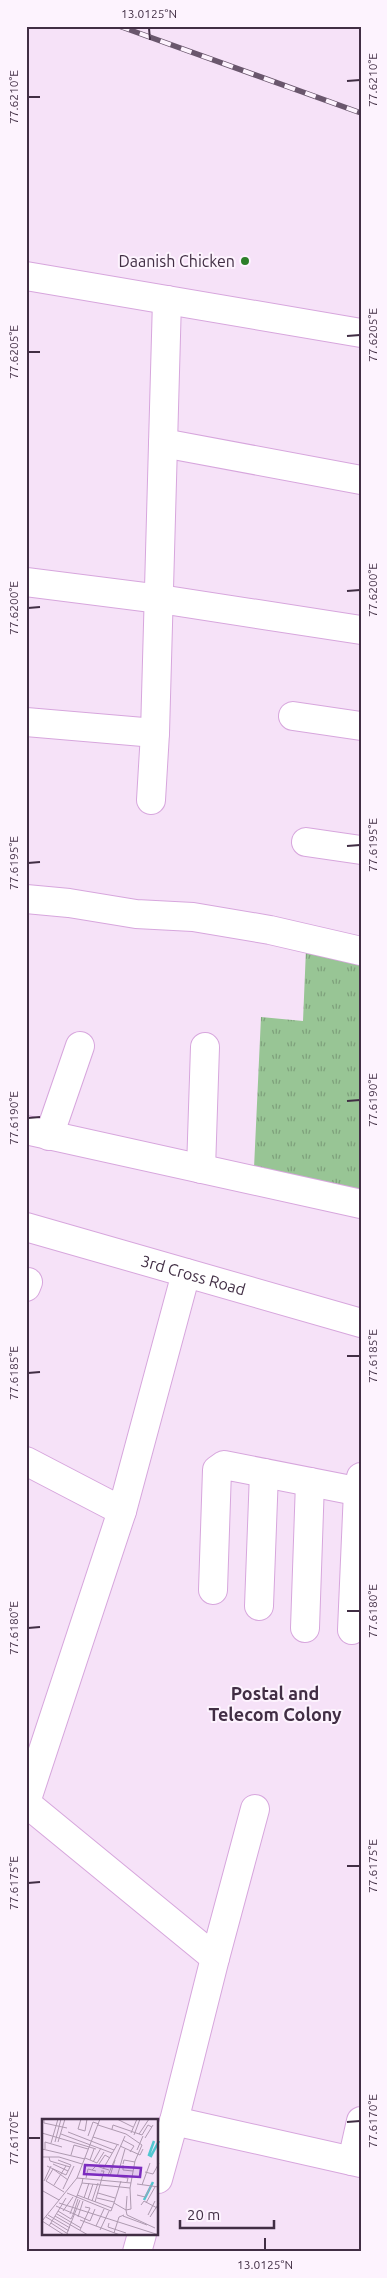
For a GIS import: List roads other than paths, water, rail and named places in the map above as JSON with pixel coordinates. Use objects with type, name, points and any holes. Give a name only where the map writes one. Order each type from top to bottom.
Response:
[{"type":"street","points":[[26,276],[361,333]]},
{"type":"street","points":[[151,800],[160,599],[167,300]]},
{"type":"street","points":[[163,443],[361,480]]},
{"type":"street","points":[[26,582],[160,599],[361,630]]},
{"type":"street","points":[[293,716],[361,726]]},
{"type":"street","points":[[26,722],[155,733]]},
{"type":"street","points":[[306,842],[361,850]]},
{"type":"street","points":[[26,899],[69,903],[136,914],[194,917],[270,930],[361,950]]},
{"type":"street","points":[[80,1046],[38,1133],[361,1204]]},
{"type":"street","points":[[202,1169],[206,1047]]},
{"type":"street","name":"3rd Cross Road","points":[[26,1227],[361,1323]]},
{"type":"street","points":[[186,1273],[122,1511],[26,1803],[215,1958]]},
{"type":"street","points":[[213,1590],[217,1470],[224,1465],[310,1482],[360,1487],[352,1630]]},
{"type":"street","points":[[29,1469],[122,1511]]},
{"type":"street","points":[[259,1606],[264,1473]]},
{"type":"street","points":[[305,1628],[310,1482]]},
{"type":"street","points":[[159,2175],[255,1809]]},
{"type":"street","points":[[174,2121],[357,2162],[361,2121]]},
{"type":"street","points":[[137,2252],[141,2236]]},
{"type":"railway","points":[[119,26],[361,113]]},
{"type":"place","name":"Daanish Chicken","points":[[245,261]]},
{"type":"district","name":"Postal and Telecom Colony","points":[[275,1704]]}]
